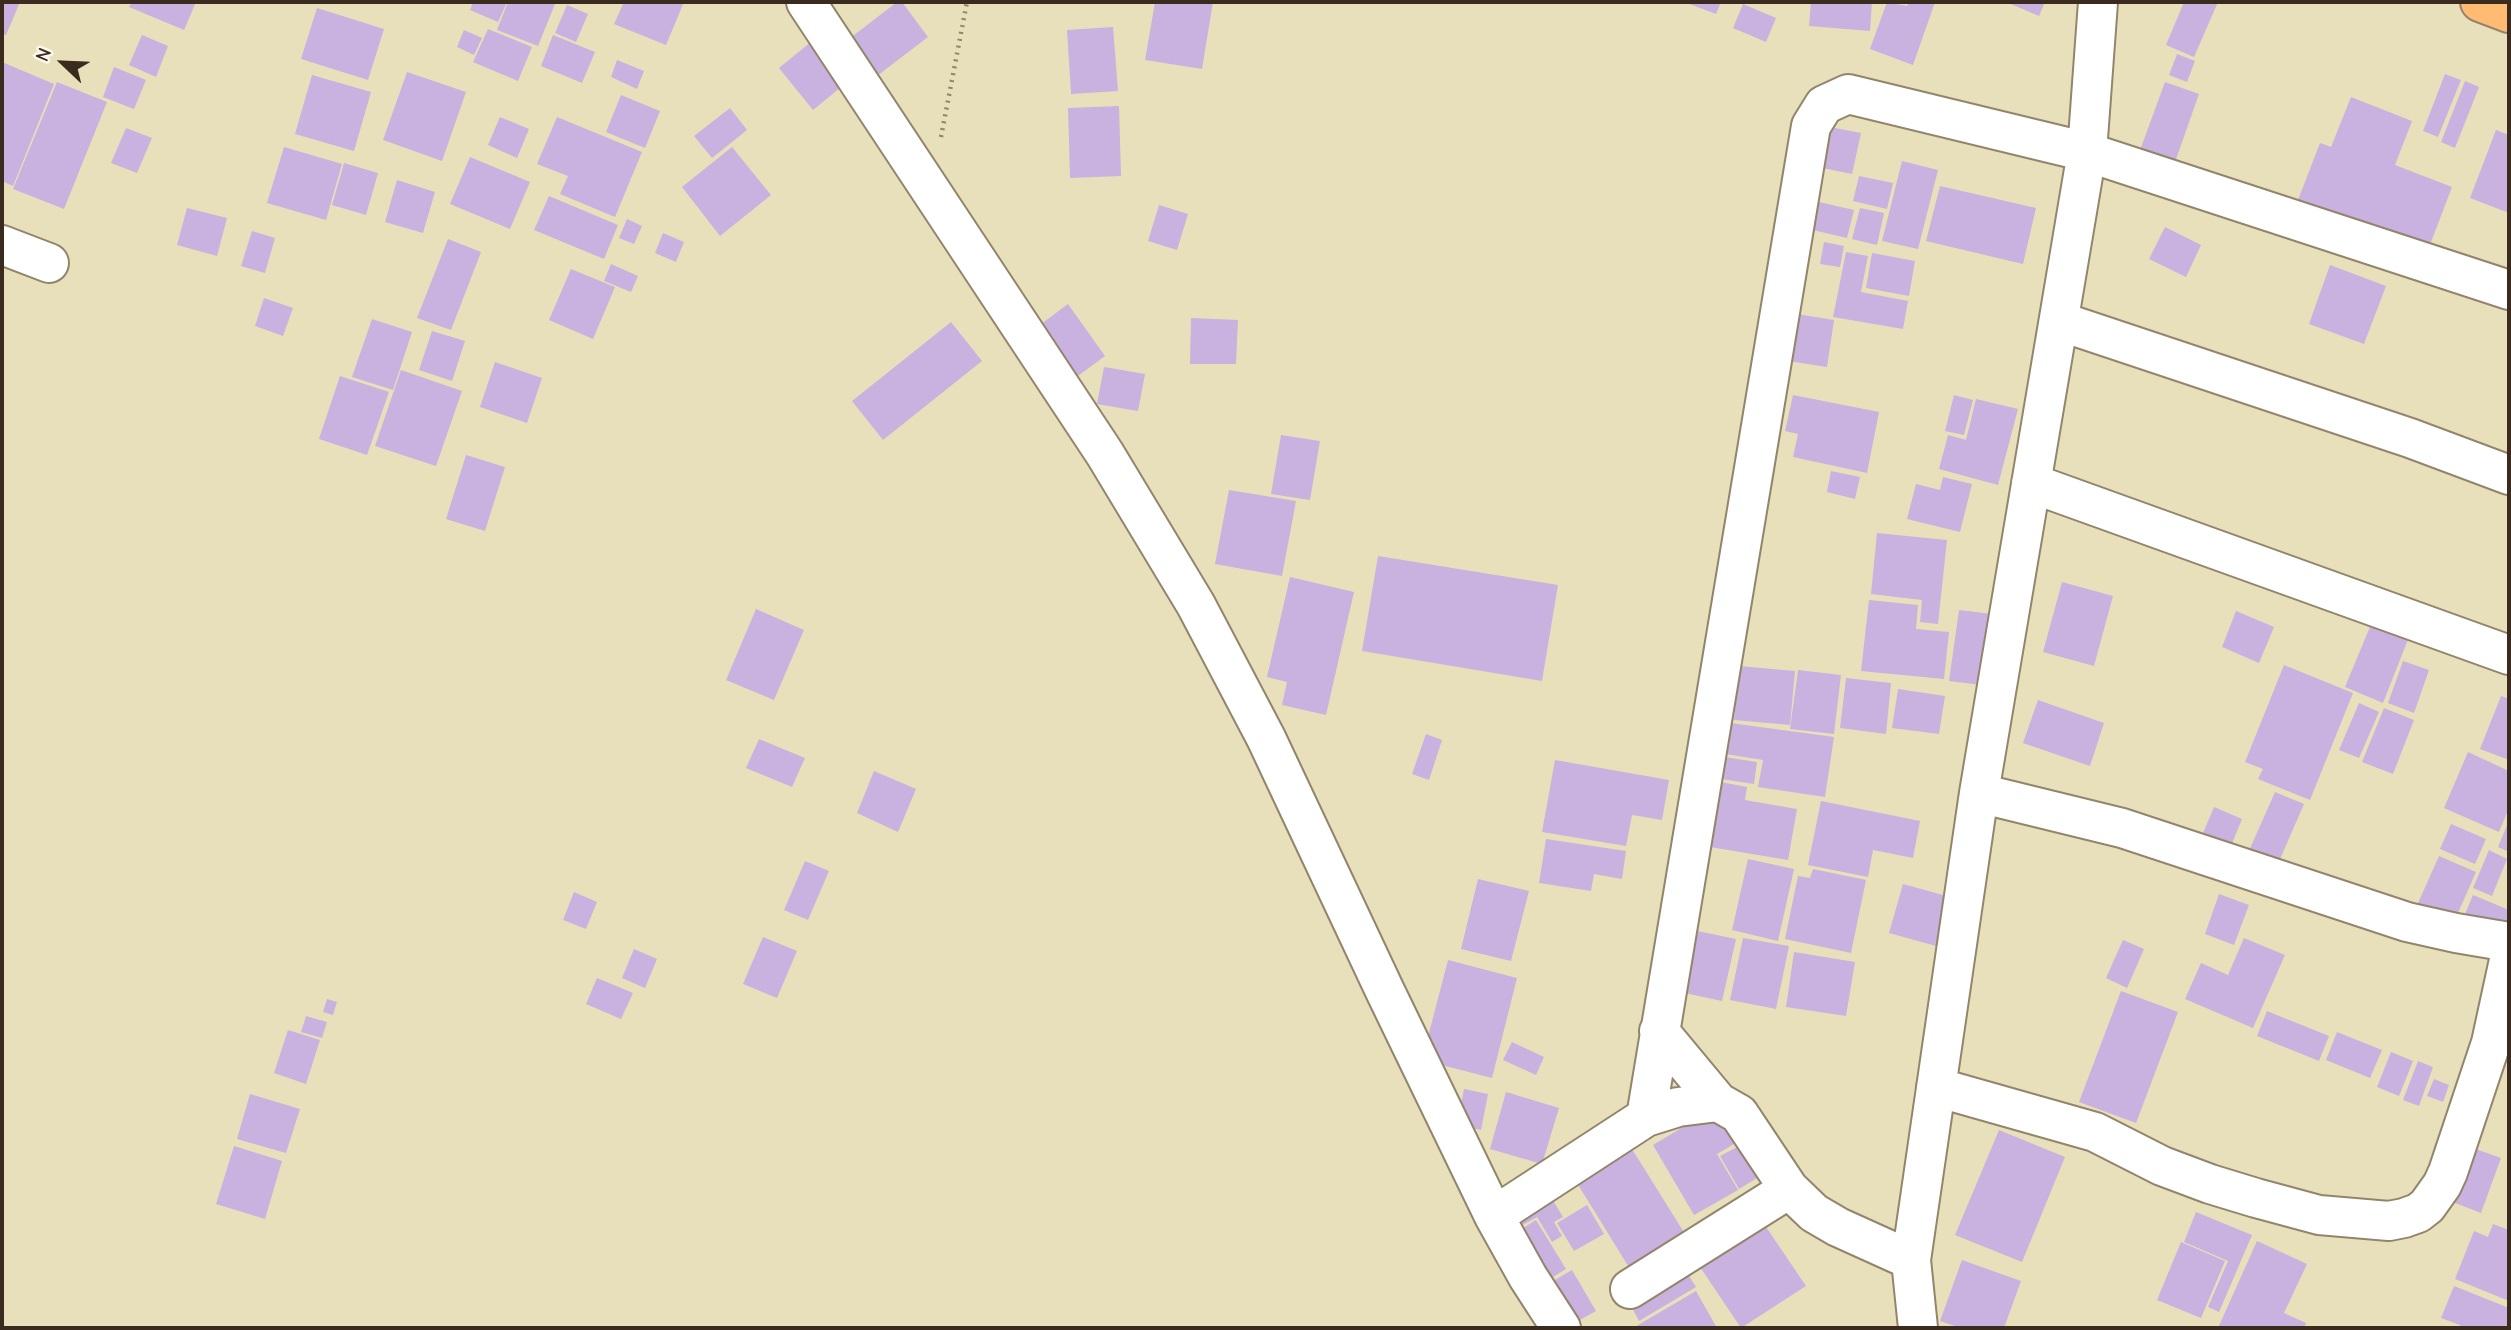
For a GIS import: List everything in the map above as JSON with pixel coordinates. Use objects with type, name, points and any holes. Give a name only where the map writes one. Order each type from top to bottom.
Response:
[{"type":"highway","points":[[2480,2],[2509,13]]},
{"type":"street","points":[[806,2],[1105,454],[1196,605],[1266,738],[1494,1216],[1528,1278],[1561,1328]]},
{"type":"street","points":[[1917,1328],[1911,1260],[1979,793],[2087,152],[2098,2]]},
{"type":"street","points":[[1646,1117],[1811,126],[1824,105],[1848,94],[2087,152],[2509,290]]},
{"type":"street","points":[[2,245],[49,263]]},
{"type":"street","points":[[2059,321],[2410,438],[2509,475]]},
{"type":"street","points":[[2031,482],[2509,656]]},
{"type":"street","points":[[1979,793],[2122,828],[2407,922],[2445,932],[2509,942]]},
{"type":"street","points":[[1936,1087],[2086,1129],[2162,1166],[2256,1198],[2319,1215],[2389,1221],[2404,1218],[2427,1206],[2448,1172],[2491,1043],[2509,960]]},
{"type":"street","points":[[1659,1031],[1718,1102],[1739,1114],[1788,1189],[1814,1213],[1838,1227],[1911,1260]]},
{"type":"street","points":[[1494,1216],[1646,1117],[1678,1108],[1718,1102]]},
{"type":"street","points":[[1630,1289],[1788,1189]]},
{"type":"path","points":[[932,190],[967,2]]},
{"type":"building","points":[[2,2],[20,2],[6,35],[2,34]]},
{"type":"building","points":[[132,2],[196,2],[184,30],[129,7]]},
{"type":"building","points":[[473,2],[507,2],[498,22],[470,10]]},
{"type":"building","points":[[508,2],[555,4],[538,46],[497,30]]},
{"type":"building","points":[[624,2],[684,2],[666,45],[614,24]]},
{"type":"building","points":[[897,2],[902,2],[928,37],[873,79],[845,42]]},
{"type":"building","points":[[1155,2],[1213,2],[1202,69],[1145,60]]},
{"type":"building","points":[[1684,2],[1721,2],[1716,14]]},
{"type":"building","points":[[1811,2],[1872,2],[1870,31],[1809,26]]},
{"type":"building","points":[[1887,2],[1907,6],[1909,2],[1935,2],[1913,65],[1870,49]]},
{"type":"building","points":[[2006,2],[2045,2],[2039,16]]},
{"type":"building","points":[[2184,2],[2218,2],[2194,57],[2166,45]]},
{"type":"building","points":[[1743,4],[1776,18],[1766,42],[1733,28]]},
{"type":"building","points":[[567,5],[588,14],[576,42],[555,33]]},
{"type":"building","points":[[317,8],[384,29],[368,80],[301,59]]},
{"type":"building","points":[[1113,27],[1118,91],[1071,94],[1067,30]]},
{"type":"building","points":[[488,29],[532,47],[518,81],[473,62]]},
{"type":"building","points":[[464,30],[482,38],[474,55],[457,47]]},
{"type":"building","points":[[142,35],[168,46],[156,77],[129,65]]},
{"type":"building","points":[[553,35],[595,52],[582,83],[541,66]]},
{"type":"building","points":[[817,37],[851,79],[813,110],[779,68]]},
{"type":"building","points":[[2177,54],[2195,61],[2187,82],[2169,75]]},
{"type":"building","points":[[617,60],[644,71],[637,89],[611,77]]},
{"type":"building","points":[[2,62],[54,84],[13,186],[2,181]]},
{"type":"building","points":[[114,67],[146,80],[134,109],[103,97]]},
{"type":"building","points":[[407,72],[466,92],[442,161],[383,140]]},
{"type":"building","points":[[2445,74],[2461,80],[2438,137],[2423,131]]},
{"type":"building","points":[[312,75],[371,92],[354,151],[295,134]]},
{"type":"building","points":[[2465,81],[2479,87],[2455,148],[2441,142]]},
{"type":"building","points":[[57,82],[107,102],[64,209],[13,189]]},
{"type":"building","points":[[2165,82],[2199,94],[2174,165],[2139,153]]},
{"type":"building","points":[[621,95],[660,111],[645,148],[606,132]]},
{"type":"building","points":[[2351,97],[2412,121],[2395,165],[2452,187],[2428,250],[2298,200],[2320,143],[2331,147]]},
{"type":"building","points":[[1119,106],[1121,176],[1070,178],[1068,108]]},
{"type":"building","points":[[730,108],[747,130],[712,158],[694,136]]},
{"type":"building","points":[[500,117],[529,129],[517,158],[488,145]]},
{"type":"building","points":[[557,117],[642,152],[615,217],[560,194],[568,176],[537,164]]},
{"type":"building","points":[[1830,127],[1861,133],[1852,174],[1822,168]]},
{"type":"building","points":[[126,128],[152,138],[137,173],[111,163]]},
{"type":"building","points":[[2496,130],[2509,135],[2509,213],[2470,198]]},
{"type":"building","points":[[284,147],[342,164],[326,220],[267,203]]},
{"type":"building","points":[[732,147],[771,195],[720,236],[682,187]]},
{"type":"building","points":[[470,157],[530,182],[510,229],[450,204]]},
{"type":"building","points":[[1902,161],[1938,170],[1918,249],[1882,241]]},
{"type":"building","points":[[344,163],[378,173],[366,215],[332,205]]},
{"type":"building","points":[[1859,176],[1893,183],[1887,209],[1853,201]]},
{"type":"building","points":[[397,180],[435,192],[423,233],[385,222]]},
{"type":"building","points":[[1940,186],[2036,208],[2023,264],[1926,241]]},
{"type":"building","points":[[549,196],[618,225],[604,259],[534,230]]},
{"type":"building","points":[[1819,202],[1854,210],[1847,238],[1813,230]]},
{"type":"building","points":[[1159,205],[1188,214],[1177,250],[1148,241]]},
{"type":"building","points":[[187,208],[227,218],[217,256],[177,245]]},
{"type":"building","points":[[1860,208],[1884,213],[1877,245],[1852,239]]},
{"type":"building","points":[[627,219],[642,226],[634,244],[619,238]]},
{"type":"building","points":[[2165,227],[2201,245],[2186,277],[2149,259]]},
{"type":"building","points":[[252,231],[275,238],[265,273],[241,266]]},
{"type":"building","points":[[663,233],[684,242],[676,262],[655,253]]},
{"type":"building","points":[[448,239],[481,252],[451,330],[417,318]]},
{"type":"building","points":[[1824,242],[1844,246],[1840,267],[1820,264]]},
{"type":"building","points":[[1846,252],[1868,256],[1861,292],[1908,301],[1903,329],[1833,317]]},
{"type":"building","points":[[1872,253],[1915,261],[1909,296],[1866,288]]},
{"type":"building","points":[[611,264],[638,276],[631,292],[604,281]]},
{"type":"building","points":[[2330,265],[2386,286],[2364,344],[2309,324]]},
{"type":"building","points":[[571,269],[615,287],[593,339],[549,320]]},
{"type":"building","points":[[264,298],[293,308],[283,336],[255,326]]},
{"type":"building","points":[[1068,304],[1105,356],[1071,381],[1033,330]]},
{"type":"building","points":[[1790,313],[1834,320],[1827,367],[1782,360]]},
{"type":"building","points":[[1191,318],[1238,320],[1236,364],[1190,364]]},
{"type":"building","points":[[372,319],[412,332],[393,390],[352,377]]},
{"type":"building","points":[[951,322],[982,361],[883,440],[852,401]]},
{"type":"building","points":[[432,331],[465,341],[452,381],[419,370]]},
{"type":"building","points":[[495,362],[542,378],[527,423],[480,407]]},
{"type":"building","points":[[1104,367],[1145,374],[1138,411],[1097,404]]},
{"type":"building","points":[[401,370],[462,391],[436,466],[375,446]]},
{"type":"building","points":[[340,376],[389,392],[367,455],[319,439]]},
{"type":"building","points":[[1793,395],[1879,412],[1867,473],[1793,457],[1798,434],[1785,431]]},
{"type":"building","points":[[1954,395],[1973,400],[1964,435],[1945,431]]},
{"type":"building","points":[[1976,399],[2018,409],[1998,485],[1939,469],[1948,435],[1966,440]]},
{"type":"building","points":[[1281,435],[1320,441],[1310,500],[1271,494]]},
{"type":"building","points":[[466,455],[505,467],[485,531],[446,519]]},
{"type":"building","points":[[1831,471],[1860,477],[1855,499],[1827,492]]},
{"type":"building","points":[[1943,477],[1972,484],[1960,532],[1907,519],[1916,484],[1940,490]]},
{"type":"building","points":[[1229,490],[1296,501],[1282,576],[1215,564]]},
{"type":"building","points":[[1877,533],[1947,540],[1938,624],[1920,622],[1922,600],[1871,594]]},
{"type":"building","points":[[1378,556],[1558,585],[1542,681],[1362,651]]},
{"type":"building","points":[[1290,577],[1354,592],[1326,715],[1282,705],[1287,682],[1267,677]]},
{"type":"building","points":[[2062,582],[2113,596],[2094,666],[2043,652]]},
{"type":"building","points":[[1869,600],[1918,605],[1916,629],[1949,632],[1944,679],[1861,671]]},
{"type":"building","points":[[756,609],[804,630],[774,700],[726,680]]},
{"type":"building","points":[[1959,610],[2000,615],[1990,686],[1949,681]]},
{"type":"building","points":[[2236,611],[2274,627],[2259,663],[2222,647]]},
{"type":"building","points":[[2372,622],[2409,637],[2383,703],[2345,687]]},
{"type":"building","points":[[2403,661],[2429,670],[2414,713],[2388,703]]},
{"type":"building","points":[[2284,665],[2353,693],[2310,800],[2258,779],[2263,769],[2245,762]]},
{"type":"building","points":[[1739,666],[1795,671],[1790,725],[1734,720]]},
{"type":"building","points":[[1798,670],[1841,675],[1834,734],[1790,729]]},
{"type":"building","points":[[1846,678],[1891,683],[1886,734],[1840,728]]},
{"type":"building","points":[[1898,689],[1945,696],[1939,734],[1892,728]]},
{"type":"building","points":[[2501,696],[2509,699],[2509,760],[2480,749]]},
{"type":"building","points":[[2038,700],[2104,723],[2090,766],[2023,743]]},
{"type":"building","points":[[2359,703],[2379,712],[2359,758],[2339,750]]},
{"type":"building","points":[[2384,708],[2414,720],[2393,774],[2362,762]]},
{"type":"building","points":[[1723,722],[1834,737],[1825,797],[1758,787],[1763,760],[1719,753]]},
{"type":"building","points":[[1426,734],[1442,740],[1429,780],[1412,774]]},
{"type":"building","points":[[759,739],[805,758],[792,787],[746,768]]},
{"type":"building","points":[[2468,752],[2509,771],[2509,808],[2499,832],[2444,808]]},
{"type":"building","points":[[1718,756],[1757,762],[1754,784],[1715,778]]},
{"type":"building","points":[[1555,760],[1669,780],[1662,820],[1632,815],[1626,846],[1542,832]]},
{"type":"building","points":[[874,771],[916,789],[898,832],[857,813]]},
{"type":"building","points":[[1715,781],[1747,787],[1745,800],[1797,809],[1788,860],[1704,846]]},
{"type":"building","points":[[2275,792],[2304,804],[2277,866],[2248,853]]},
{"type":"building","points":[[1821,801],[1920,821],[1913,858],[1873,850],[1868,877],[1808,865]]},
{"type":"building","points":[[2214,807],[2242,819],[2229,851],[2200,840]]},
{"type":"building","points":[[2509,820],[2509,852],[2498,847]]},
{"type":"building","points":[[2451,824],[2486,839],[2475,864],[2440,849]]},
{"type":"building","points":[[1546,839],[1626,851],[1622,879],[1594,874],[1591,891],[1539,883]]},
{"type":"building","points":[[2489,850],[2507,859],[2492,896],[2473,888]]},
{"type":"building","points":[[2439,856],[2476,872],[2451,929],[2414,912]]},
{"type":"building","points":[[1748,859],[1794,869],[1778,941],[1732,930]]},
{"type":"building","points":[[805,861],[829,871],[808,920],[784,910]]},
{"type":"building","points":[[1813,869],[1866,880],[1851,953],[1785,939],[1798,876],[1810,878]]},
{"type":"building","points":[[1478,879],[1529,891],[1511,961],[1461,949]]},
{"type":"building","points":[[1903,884],[1950,897],[1936,946],[1889,933]]},
{"type":"building","points":[[574,892],[597,902],[586,929],[563,920]]},
{"type":"building","points":[[2219,894],[2249,905],[2234,945],[2205,934]]},
{"type":"building","points":[[2473,895],[2509,910],[2501,937],[2462,921]]},
{"type":"building","points":[[1688,929],[1736,939],[1722,1001],[1675,991]]},
{"type":"building","points":[[763,937],[797,951],[777,998],[743,984]]},
{"type":"building","points":[[1743,938],[1789,946],[1776,1009],[1730,1000]]},
{"type":"building","points":[[2244,938],[2285,955],[2253,1028],[2185,999],[2201,963],[2228,975]]},
{"type":"building","points":[[2123,940],[2144,949],[2127,988],[2106,978]]},
{"type":"building","points":[[634,949],[657,959],[645,988],[622,978]]},
{"type":"building","points":[[1794,952],[1855,962],[1846,1016],[1786,1007]]},
{"type":"building","points":[[1448,960],[1517,978],[1492,1078],[1422,1060]]},
{"type":"building","points":[[597,978],[633,993],[621,1019],[586,1004]]},
{"type":"building","points":[[2121,991],[2178,1012],[2136,1123],[2079,1102]]},
{"type":"building","points":[[327,999],[337,1002],[333,1015],[323,1012]]},
{"type":"building","points":[[2267,1011],[2329,1036],[2319,1061],[2257,1036]]},
{"type":"building","points":[[306,1016],[327,1022],[322,1038],[301,1032]]},
{"type":"building","points":[[288,1030],[320,1040],[306,1084],[274,1073]]},
{"type":"building","points":[[2337,1032],[2382,1050],[2370,1078],[2326,1060]]},
{"type":"building","points":[[1512,1042],[1544,1057],[1536,1075],[1503,1060]]},
{"type":"building","points":[[2391,1052],[2413,1061],[2399,1096],[2377,1087]]},
{"type":"building","points":[[2418,1061],[2433,1067],[2419,1106],[2403,1100]]},
{"type":"building","points":[[2434,1079],[2449,1085],[2443,1102],[2427,1096]]},
{"type":"building","points":[[1464,1089],[1488,1094],[1481,1130],[1457,1125]]},
{"type":"building","points":[[1506,1092],[1559,1108],[1542,1164],[1490,1149]]},
{"type":"building","points":[[250,1094],[300,1109],[286,1153],[237,1139]]},
{"type":"building","points":[[1720,1105],[1741,1140],[1717,1154],[1738,1190],[1694,1215],[1653,1145]]},
{"type":"building","points":[[1999,1130],[2065,1157],[2022,1262],[1955,1235]]},
{"type":"building","points":[[1743,1144],[1762,1175],[1739,1189],[1720,1156]]},
{"type":"building","points":[[234,1146],[282,1161],[265,1219],[216,1204]]},
{"type":"building","points":[[2470,1147],[2501,1158],[2481,1213],[2450,1201]]},
{"type":"building","points":[[1632,1149],[1685,1234],[1630,1269],[1577,1183]]},
{"type":"building","points":[[1545,1187],[1563,1217],[1554,1222],[1562,1236],[1552,1242],[1537,1217],[1512,1231]]},
{"type":"building","points":[[1587,1205],[1604,1234],[1574,1251],[1557,1223]]},
{"type":"building","points":[[2196,1212],[2252,1235],[2219,1312],[2208,1307],[2228,1261],[2184,1242]]},
{"type":"building","points":[[1536,1220],[1566,1269],[1537,1287],[1507,1238]]},
{"type":"building","points":[[1764,1224],[1806,1286],[1741,1328],[1700,1267]]},
{"type":"building","points":[[2493,1224],[2509,1230],[2509,1301],[2455,1279],[2474,1231],[2488,1237]]},
{"type":"building","points":[[2257,1241],[2307,1264],[2284,1313],[2306,1323],[2304,1328],[2218,1328]]},
{"type":"building","points":[[2181,1242],[2225,1261],[2201,1318],[2157,1300]]},
{"type":"building","points":[[1962,1260],[2021,1281],[2004,1328],[1961,1328],[1940,1321]]},
{"type":"building","points":[[1572,1270],[1596,1311],[1569,1326],[1546,1285]]},
{"type":"building","points":[[1686,1271],[1696,1287],[1639,1321],[1630,1304]]},
{"type":"building","points":[[2454,1286],[2509,1308],[2509,1328],[2459,1328],[2460,1325],[2441,1318]]},
{"type":"building","points":[[1696,1291],[1717,1328],[1633,1328]]}]
